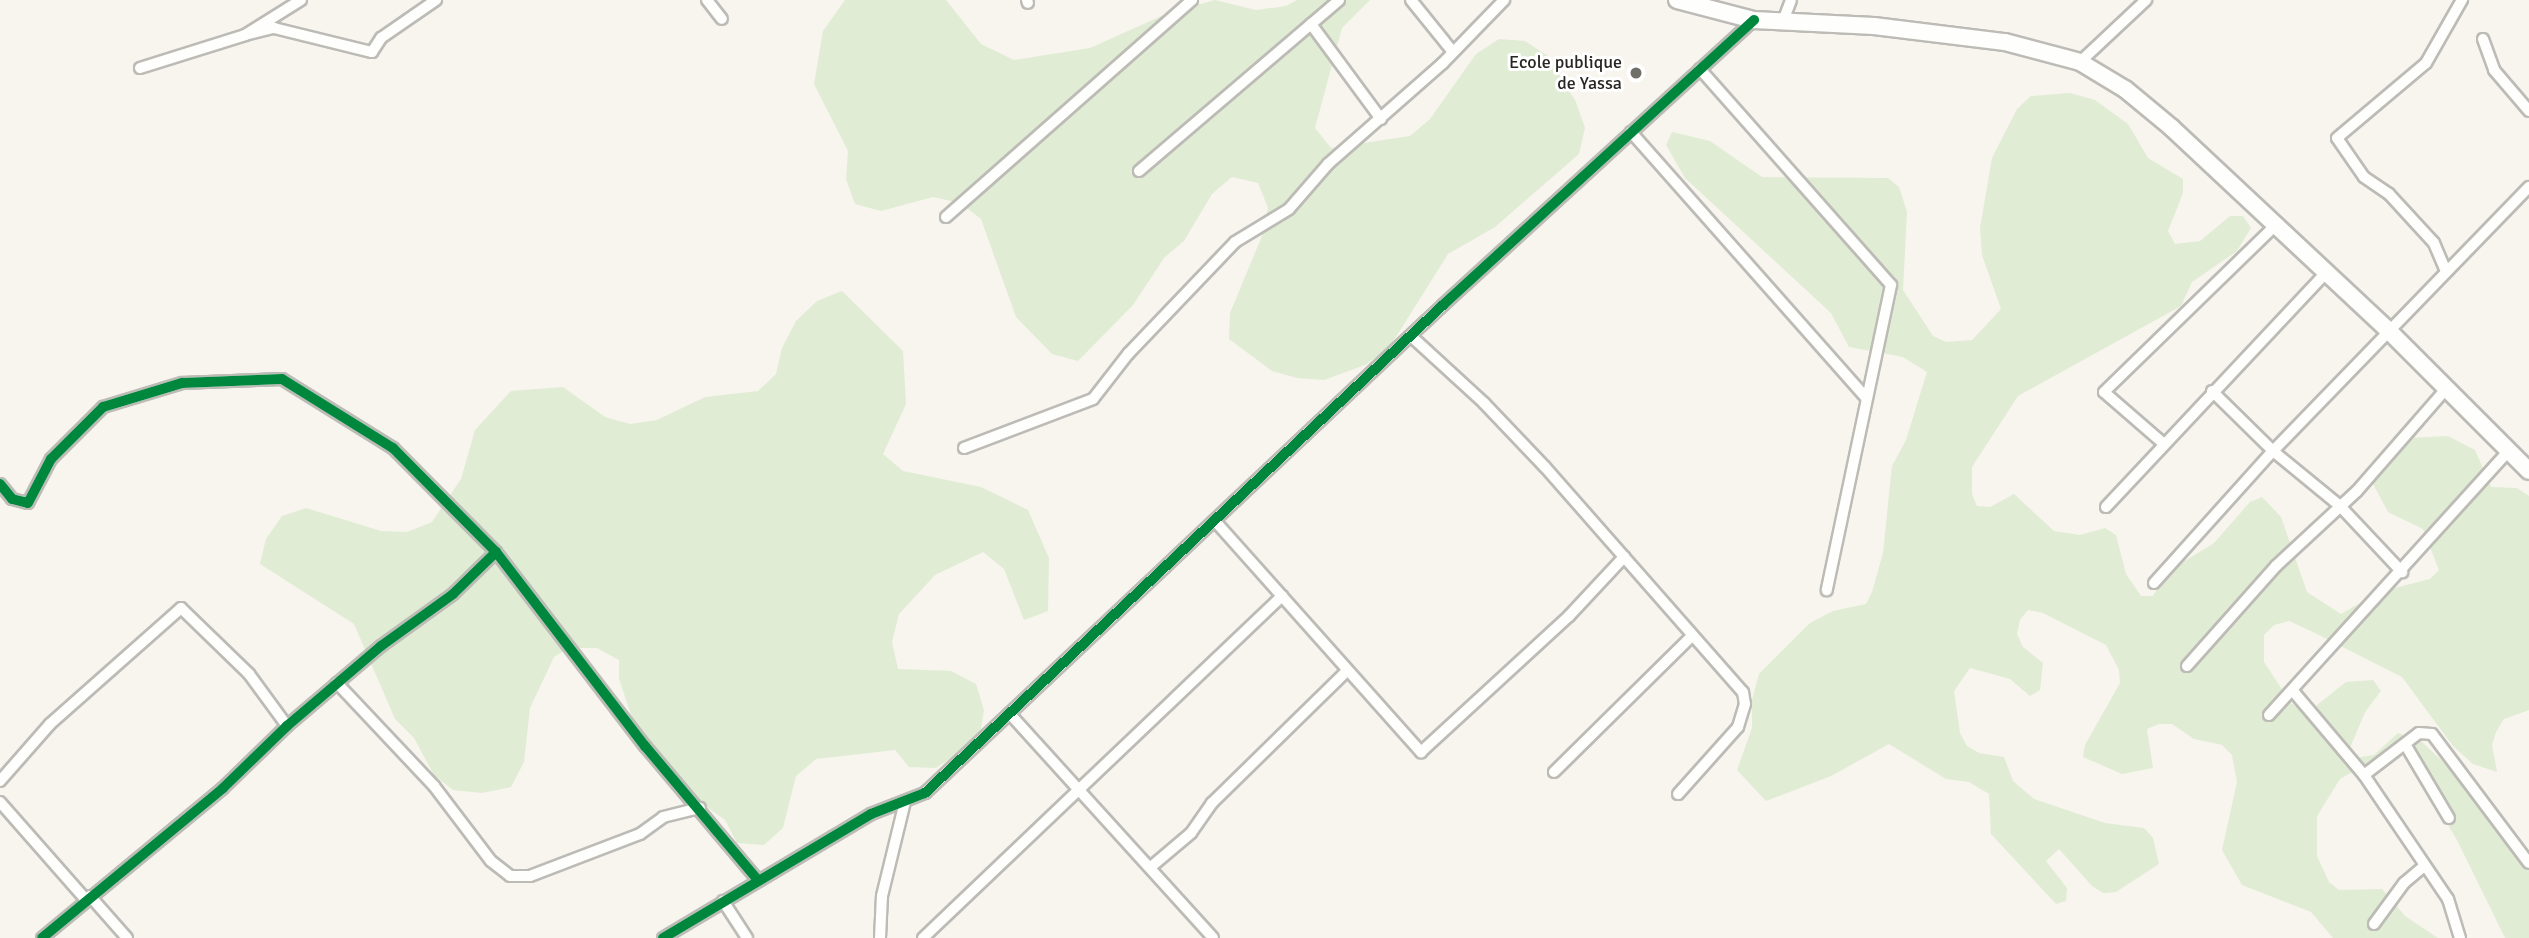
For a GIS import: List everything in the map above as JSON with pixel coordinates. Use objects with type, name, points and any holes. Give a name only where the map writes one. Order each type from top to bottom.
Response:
[{"type":"main road","points":[[1677,0],[1754,20],[1874,26],[2005,41],[2080,62],[2126,89],[2277,224],[2529,471]]},
{"type":"street","points":[[245,35],[301,0]]},
{"type":"street","points":[[140,68],[274,28],[372,52],[381,38],[436,0]]},
{"type":"street","points":[[706,0],[722,19]]},
{"type":"street","points":[[946,217],[1192,0]]},
{"type":"street","points":[[1139,171],[1339,0]]},
{"type":"street","points":[[1411,0],[1453,52]]},
{"type":"street","points":[[964,448],[1093,399],[1128,354],[1235,242],[1289,209],[1328,164],[1453,52],[1504,0]]},
{"type":"street","points":[[1783,22],[1791,0]]},
{"type":"street","points":[[2080,62],[2146,0]]},
{"type":"street","points":[[2445,269],[2434,243],[2389,194],[2364,177],[2337,138],[2427,63],[2462,0]]},
{"type":"street","points":[[663,938],[757,879],[871,814],[925,793],[1411,336],[1754,20]]},
{"type":"street","points":[[1311,24],[1381,118]]},
{"type":"street","points":[[2483,39],[2494,69],[2529,111]]},
{"type":"street","points":[[1700,69],[1890,282],[1827,590]]},
{"type":"street","points":[[1631,132],[1866,398]]},
{"type":"street","points":[[2154,583],[2273,451],[2445,269],[2529,187]]},
{"type":"street","points":[[2164,444],[2104,391],[2277,224]]},
{"type":"street","points":[[2106,507],[2212,391],[2327,272]]},
{"type":"street","points":[[1411,336],[1493,412],[1738,684],[1745,704],[1738,727],[1678,794]]},
{"type":"street","points":[[0,484],[12,499],[28,503],[51,459],[103,407],[182,383],[282,379],[393,448],[496,552],[520,578],[545,620],[757,879]]},
{"type":"street","points":[[2187,666],[2276,566],[2340,506],[2445,390]]},
{"type":"street","points":[[2212,391],[2273,451],[2340,506],[2402,572]]},
{"type":"street","points":[[2269,715],[2402,572],[2509,450]]},
{"type":"street","points":[[1215,521],[1423,752],[1501,674],[1576,610],[1624,557]]},
{"type":"street","points":[[42,938],[223,788],[287,726],[337,683],[453,594],[496,552]]},
{"type":"street","points":[[923,938],[1282,596]]},
{"type":"street","points":[[0,781],[50,724],[181,608],[248,674],[287,726]]},
{"type":"street","points":[[1554,772],[1692,636]]},
{"type":"street","points":[[1152,866],[1191,833],[1212,803],[1348,671]]},
{"type":"street","points":[[337,683],[434,786],[491,861],[510,876],[530,876],[640,834],[663,817],[700,808]]},
{"type":"street","points":[[2293,691],[2364,775],[2448,899],[2460,938]]},
{"type":"street","points":[[1010,714],[1152,866],[1213,938]]},
{"type":"street","points":[[2364,775],[2419,733],[2432,734],[2529,863]]},
{"type":"street","points":[[2405,744],[2449,818]]},
{"type":"street","points":[[0,802],[127,938]]},
{"type":"street","points":[[881,938],[882,895],[905,802]]},
{"type":"street","points":[[2374,924],[2404,884],[2424,866]]},
{"type":"street","points":[[723,901],[747,938]]},
{"type":"green space","points":[[845,0],[946,0],[981,44],[1014,60],[1090,48],[1166,14],[1215,0],[1256,10],[1286,6],[1297,0],[1370,0],[1342,28],[1315,128],[1331,148],[1410,136],[1430,119],[1476,54],[1499,39],[1525,41],[1548,56],[1576,102],[1585,128],[1579,154],[1495,227],[1448,254],[1389,348],[1365,365],[1324,380],[1297,378],[1272,371],[1229,339],[1230,313],[1262,236],[1268,208],[1258,183],[1232,177],[1212,194],[1184,241],[1164,258],[1133,305],[1078,361],[1052,354],[1016,317],[981,219],[960,203],[933,197],[881,211],[855,204],[846,179],[848,151],[814,84],[823,31]]},
{"type":"green space","points":[[2070,93],[2095,100],[2128,124],[2148,158],[2183,179],[2183,193],[2168,231],[2175,244],[2200,241],[2230,216],[2243,216],[2251,228],[2237,251],[2192,282],[2181,306],[2018,396],[1972,467],[1972,494],[1977,506],[1990,507],[2014,494],[2054,531],[2080,535],[2105,528],[2116,535],[2126,574],[2141,596],[2153,596],[2167,572],[2214,543],[2250,502],[2262,497],[2281,517],[2307,592],[2341,614],[2379,592],[2430,579],[2439,570],[2423,529],[2388,512],[2372,482],[2408,438],[2448,436],[2475,450],[2491,487],[2517,488],[2529,496],[2529,710],[2504,719],[2496,732],[2492,745],[2497,772],[2473,764],[2453,746],[2402,677],[2315,633],[2289,621],[2274,625],[2264,635],[2264,662],[2291,703],[2307,713],[2346,682],[2373,680],[2381,691],[2365,712],[2350,748],[2356,758],[2374,755],[2398,733],[2422,742],[2484,800],[2529,866],[2529,938],[2505,938],[2457,840],[2405,753],[2378,757],[2340,779],[2317,816],[2317,856],[2329,882],[2339,890],[2382,889],[2405,916],[2438,938],[2333,938],[2311,912],[2242,885],[2222,850],[2237,782],[2232,755],[2222,745],[2194,739],[2172,724],[2159,724],[2147,729],[2153,768],[2122,774],[2083,757],[2085,745],[2120,683],[2119,670],[2106,645],[2043,613],[2028,610],[2020,620],[2017,634],[2023,647],[2043,663],[2040,690],[2030,696],[2010,679],[1970,668],[1954,691],[1960,733],[1967,746],[1979,753],[2004,757],[2013,781],[2034,799],[2105,823],[2144,828],[2153,838],[2159,864],[2116,892],[2103,893],[2092,886],[2059,849],[2046,861],[2067,888],[2066,901],[2056,904],[1991,834],[1989,794],[1969,782],[1946,779],[1889,744],[1831,776],[1766,801],[1737,770],[1752,728],[1752,700],[1759,674],[1810,623],[1833,611],[1866,604],[1872,592],[1883,553],[1892,466],[1906,440],[1927,372],[1903,357],[1849,347],[1831,313],[1685,178],[1666,145],[1672,132],[1710,141],[1762,177],[1888,178],[1899,187],[1907,212],[1903,290],[1933,336],[1946,342],[1972,340],[2001,309],[1982,255],[1980,228],[1992,158],[2017,109],[2031,96]]},
{"type":"green space","points":[[842,291],[903,351],[906,404],[883,454],[903,471],[981,487],[1028,510],[1049,558],[1048,611],[1024,620],[1004,569],[983,552],[935,575],[899,614],[892,642],[898,669],[951,671],[976,684],[984,710],[979,740],[936,768],[909,767],[895,750],[816,759],[796,776],[783,828],[764,845],[737,843],[725,820],[686,792],[636,729],[619,679],[619,660],[597,648],[568,648],[554,657],[530,708],[524,762],[511,787],[482,793],[453,790],[434,775],[414,738],[395,719],[354,624],[260,564],[266,539],[282,516],[306,508],[381,531],[407,532],[432,522],[461,479],[475,430],[511,391],[563,387],[605,417],[630,424],[657,420],[705,397],[758,391],[776,374],[782,348],[796,321],[817,301]]},
{"type":"cycle path","points":[[663,938],[871,814],[925,793],[1443,305],[1754,20]]},
{"type":"cycle path","points":[[0,484],[12,499],[28,503],[51,459],[103,407],[182,383],[282,379],[393,448],[496,552]]},
{"type":"cycle path","points":[[42,938],[223,788],[287,726],[381,646],[453,594],[496,552],[645,746],[757,879]]},
{"type":"place","name":"Ecole publique de Yassa","points":[[1636,73]]}]
